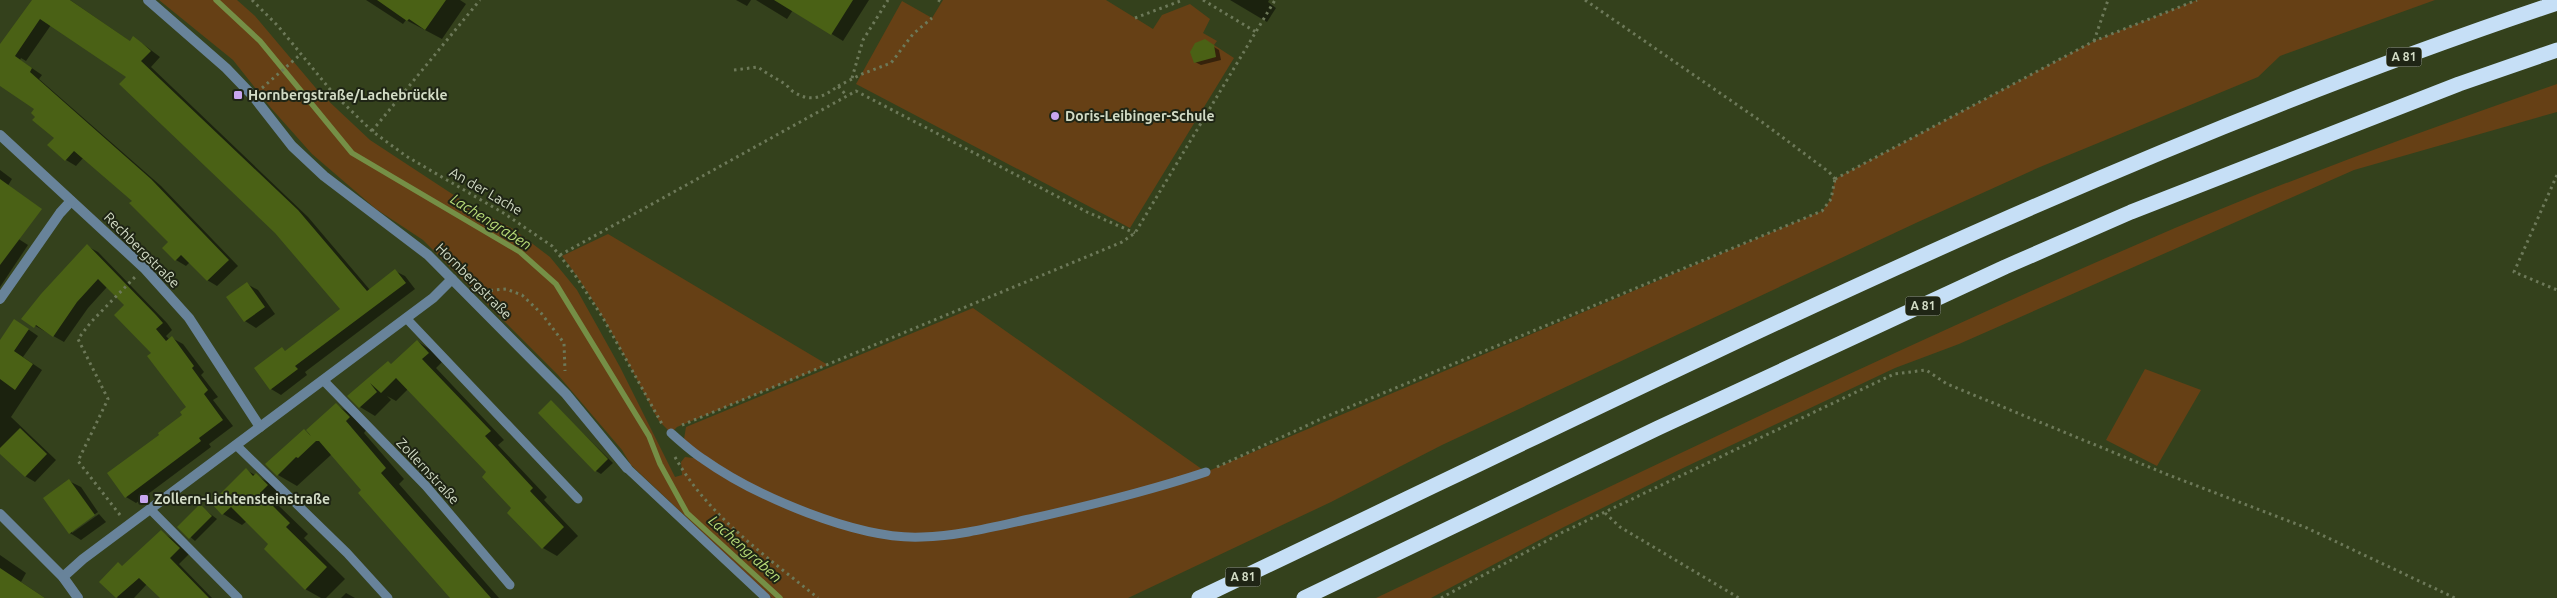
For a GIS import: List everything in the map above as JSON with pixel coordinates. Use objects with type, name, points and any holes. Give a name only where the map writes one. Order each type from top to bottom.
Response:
[{"type":"highway","name":"A 81","points":[[1199,598],[1878,276],[2071,190],[2291,99],[2557,3]]},
{"type":"highway","name":"A 81","points":[[1304,598],[1658,428],[2122,216],[2459,84],[2557,50]]},
{"type":"street","name":"Hornbergstraße","points":[[148,0],[211,55],[253,96],[292,146],[324,176],[428,254],[566,394],[627,468]]},
{"type":"street","name":"Rechbergstraße","points":[[0,135],[144,268],[189,318],[260,427]]},
{"type":"street","points":[[0,299],[71,201]]},
{"type":"street","points":[[63,577],[128,525],[433,298],[452,279]]},
{"type":"street","points":[[0,514],[63,577],[78,598]]},
{"type":"lane","points":[[406,318],[578,499]]},
{"type":"lane","name":"Zollernstraße","points":[[323,380],[426,486],[510,585]]},
{"type":"lane","points":[[671,433],[710,464],[767,494],[805,511],[862,530],[897,536],[921,537],[973,531],[1120,499],[1206,472]]},
{"type":"lane","points":[[236,445],[347,553],[388,598]]},
{"type":"lane","name":"Hornbergstraße","points":[[627,468],[766,598]]},
{"type":"lane","points":[[150,509],[238,598]]},
{"type":"path","name":"An der Lache","points":[[252,0],[302,54],[333,93],[372,131],[426,169],[527,228],[560,255],[603,318],[659,421],[671,433]]},
{"type":"path","points":[[372,131],[480,0]]},
{"type":"path","points":[[852,78],[863,40],[888,0]]},
{"type":"path","points":[[1135,18],[1183,0]]},
{"type":"path","points":[[1203,0],[1256,32]]},
{"type":"path","points":[[818,598],[759,551],[698,491],[684,472],[672,450],[671,433],[677,427],[1122,242],[1134,233],[1275,0]]},
{"type":"path","points":[[1585,0],[1762,122],[1829,172],[1835,179]]},
{"type":"path","points":[[2094,41],[2108,0]]},
{"type":"path","points":[[1835,179],[2094,41],[2197,0]]},
{"type":"path","points":[[734,70],[758,67],[774,79],[785,84],[793,92],[815,99],[852,78],[891,63],[913,34],[932,18]]},
{"type":"path","points":[[253,96],[302,54]]},
{"type":"path","points":[[838,86],[847,96]]},
{"type":"path","points":[[560,255],[856,91],[1088,212],[1134,233]]},
{"type":"path","points":[[2557,175],[2514,272],[2557,290]]},
{"type":"path","points":[[1206,472],[1323,418],[1822,211],[1831,199],[1835,179]]},
{"type":"path","points":[[128,525],[78,462],[108,399],[78,339],[91,322],[144,268]]},
{"type":"path","points":[[466,293],[506,289],[522,295],[541,313],[564,343],[566,394]]},
{"type":"path","points":[[1441,598],[1563,532],[1894,374],[1926,370],[1947,384],[2166,474],[2307,528],[2455,598]]},
{"type":"path","points":[[1605,513],[1620,527],[1739,598]]},
{"type":"shaded area","points":[[159,0],[237,0],[255,16],[320,93],[370,140],[472,207],[513,229],[550,257],[577,290],[620,367],[675,477],[682,475],[681,462],[685,457],[702,459],[684,439],[686,427],[973,308],[1206,472],[1822,211],[1831,199],[1835,179],[2094,41],[2197,0],[2435,0],[2280,56],[2258,77],[2040,167],[1918,222],[1442,445],[1331,502],[1128,598],[772,598],[631,465],[622,450],[558,375],[423,240],[376,209],[312,154],[271,108],[233,60]]},
{"type":"shaded area","name":"Doris-Leibinger-Schule","points":[[943,0],[1106,0],[1153,29],[1162,15],[1190,4],[1210,19],[1203,33],[1217,41],[1214,45],[1234,58],[1130,228],[856,84],[902,1],[932,18]]},
{"type":"shaded area","points":[[2557,84],[2557,112],[2354,170],[1959,344],[1895,368],[1683,468],[1562,528],[1431,598],[1376,598],[1873,363],[2175,228],[2365,153]]},
{"type":"shaded area","points":[[608,234],[828,365],[677,427],[671,433],[659,421],[602,315],[562,256]]},
{"type":"shaded area","points":[[2145,369],[2201,390],[2157,466],[2106,440]]},
{"type":"building","points":[[32,0],[70,0],[130,41],[133,36],[151,51],[141,61],[298,210],[367,291],[395,269],[406,283],[295,366],[298,369],[270,390],[254,368],[282,347],[285,351],[340,309],[275,233],[119,84],[126,77],[40,19],[15,56],[32,68],[30,72],[151,179],[229,260],[207,281],[181,255],[175,261],[162,248],[168,242],[129,203],[132,201],[74,151],[65,161],[47,145],[54,138],[32,120],[35,117],[31,113],[34,109],[0,86],[0,44]]},
{"type":"building","points":[[377,0],[446,0],[425,30],[409,19],[407,21]]},
{"type":"building","points":[[774,0],[853,0],[831,35]]},
{"type":"building","points":[[1205,39],[1214,45],[1216,57],[1194,63],[1190,52],[1195,43]]},
{"type":"building","points":[[0,179],[42,209],[0,265]]},
{"type":"building","points":[[87,244],[163,323],[156,329],[166,341],[172,336],[194,366],[192,368],[208,390],[204,394],[223,420],[199,438],[201,441],[125,498],[107,473],[159,435],[158,433],[182,415],[180,412],[186,407],[147,356],[151,353],[114,315],[124,305],[98,279],[77,302],[53,337],[36,325],[34,328],[21,319],[41,294]]},
{"type":"building","points":[[247,282],[265,307],[244,322],[226,297]]},
{"type":"building","points":[[14,319],[29,329],[14,351],[33,364],[15,390],[0,379],[0,340]]},
{"type":"building","points":[[417,340],[429,353],[422,359],[491,431],[485,436],[533,488],[530,491],[564,527],[542,549],[507,513],[511,508],[482,477],[486,472],[396,378],[381,393],[370,383],[377,392],[359,408],[347,396],[388,361],[391,364]]},
{"type":"building","points":[[551,400],[608,459],[595,472],[538,413]]},
{"type":"building","points":[[336,403],[350,417],[346,421],[386,468],[381,473],[491,598],[450,598],[358,493],[361,490],[319,441],[316,441],[298,458],[296,457],[277,476],[265,464],[304,429],[311,436],[306,430]]},
{"type":"building","points":[[20,428],[47,454],[25,477],[0,454],[0,448]]},
{"type":"building","points":[[246,468],[253,476],[256,473],[268,485],[260,493],[290,523],[286,527],[327,567],[305,590],[264,549],[268,544],[231,507],[222,515],[211,503]]},
{"type":"building","points":[[69,479],[95,515],[69,534],[43,498]]},
{"type":"building","points":[[200,504],[212,516],[189,539],[177,527]]},
{"type":"building","points":[[161,530],[180,548],[170,558],[209,598],[160,598],[139,578],[116,598],[99,582],[118,562],[122,566]]},
{"type":"building","points":[[0,568],[45,598],[0,598]]},
{"type":"waterway","name":"Lachengraben","points":[[216,0],[260,41],[352,153],[520,252],[556,284],[649,436],[660,464],[687,513],[780,598]]},
{"type":"place","name":"Hornbergstraße/Lachebrückle","points":[[238,95]]},
{"type":"place","name":"Doris-Leibinger-Schule","points":[[1055,116]]},
{"type":"place","name":"Zollern-Lichtensteinstraße","points":[[144,499]]}]
